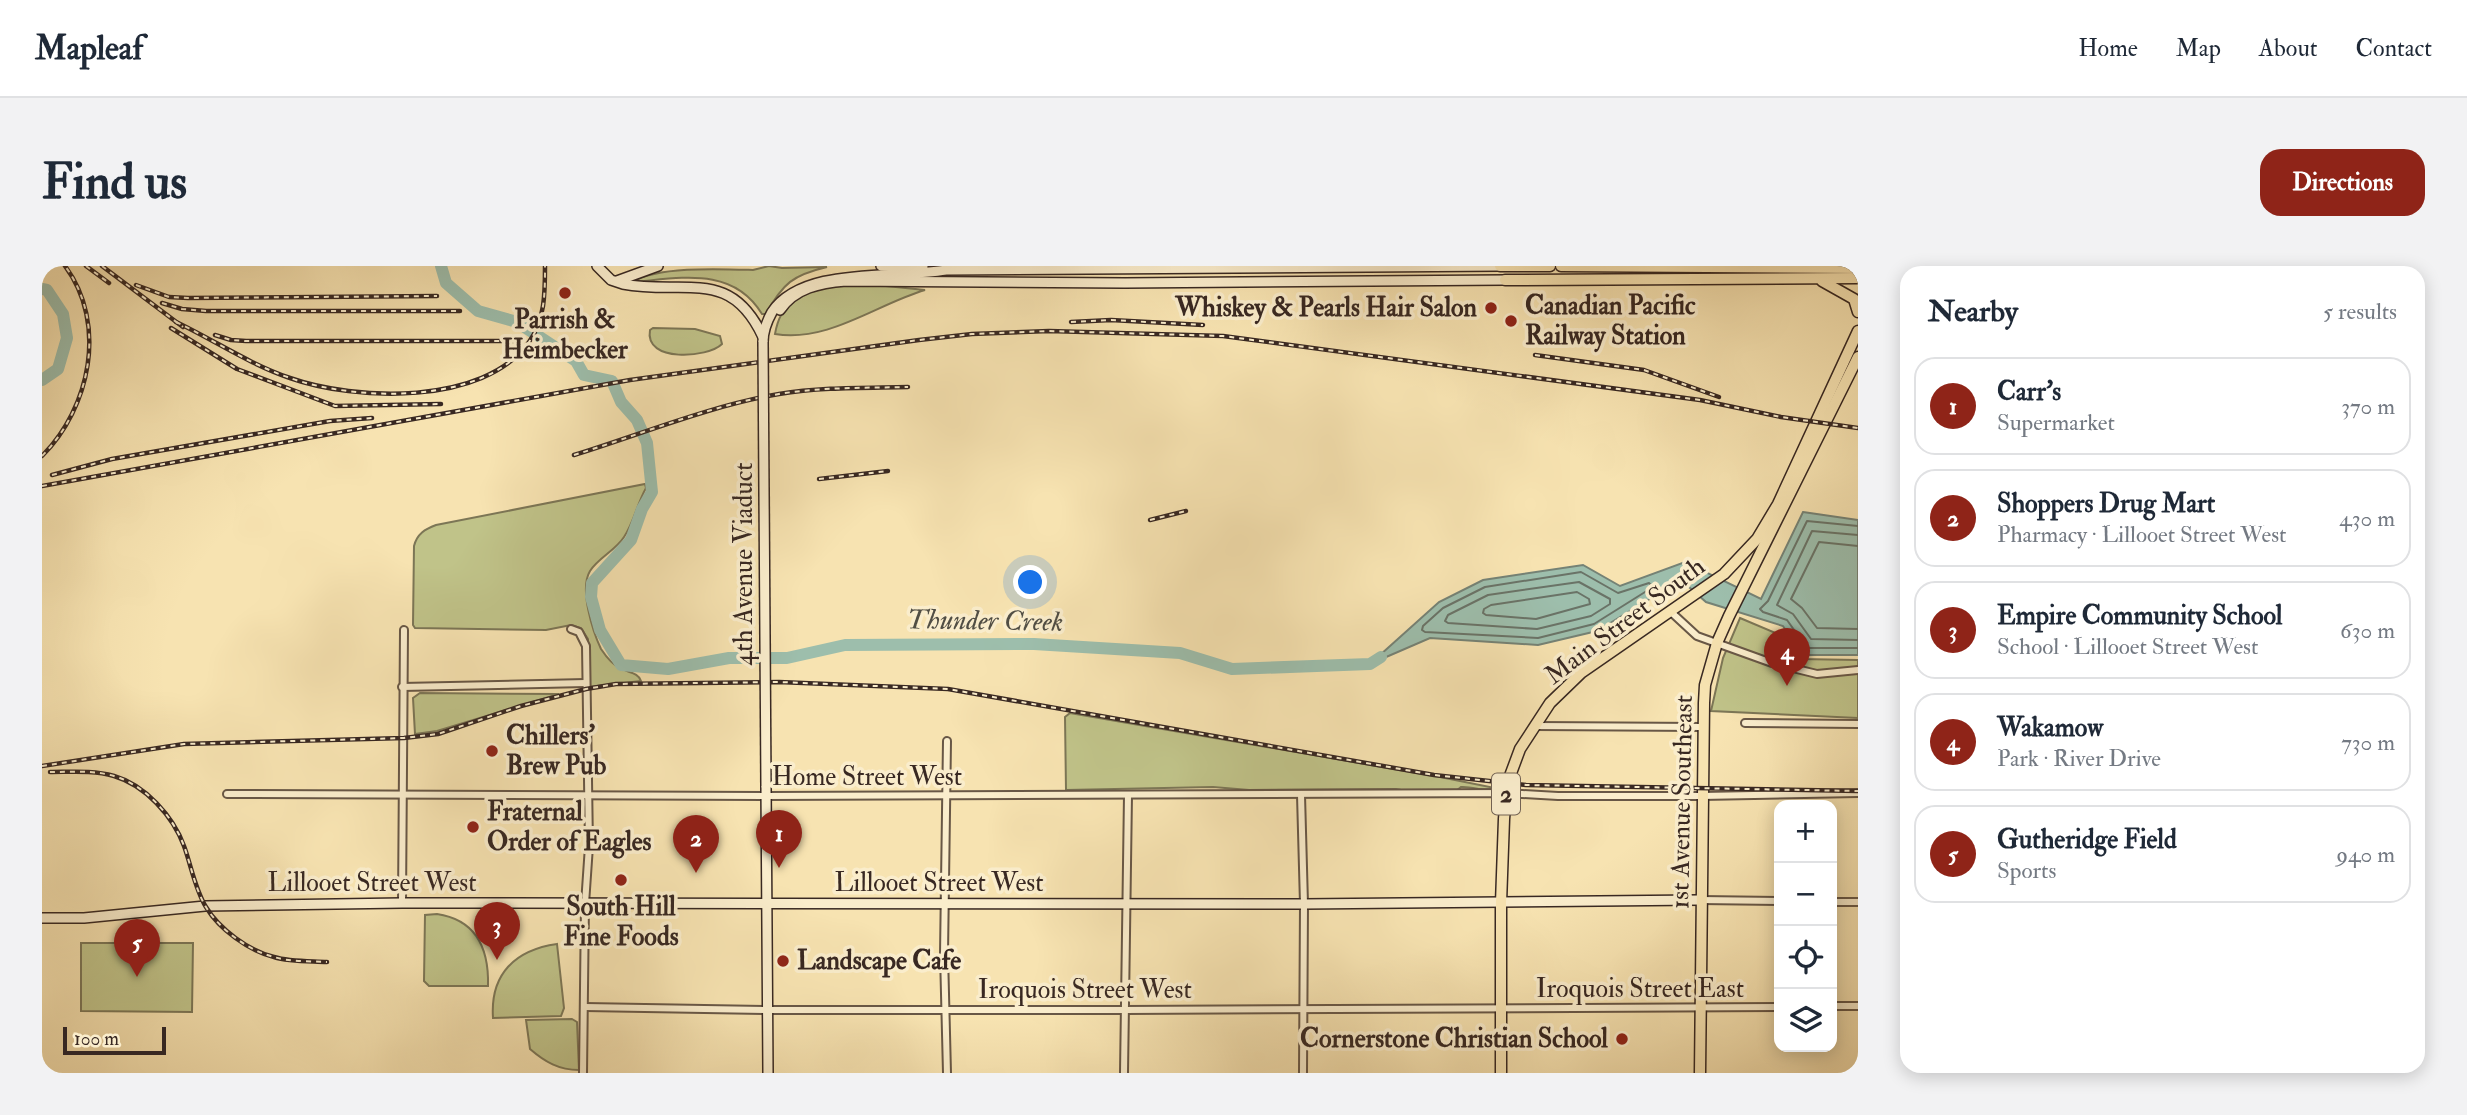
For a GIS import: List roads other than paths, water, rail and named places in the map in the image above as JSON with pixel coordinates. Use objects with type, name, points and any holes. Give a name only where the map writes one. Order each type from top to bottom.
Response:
[{"type":"main road","points":[[597,266],[616,282],[633,285],[700,284],[723,289],[736,295],[747,306],[763,339]]},
{"type":"main road","points":[[616,282],[658,266]]},
{"type":"main road","points":[[881,266],[1550,266]]},
{"type":"main road","points":[[1500,266],[1505,280]]},
{"type":"main road","points":[[1505,280],[1511,266]]},
{"type":"main road","points":[[1562,266],[1858,278]]},
{"type":"main road","points":[[1304,267],[1304,280]]},
{"type":"main road","points":[[763,339],[768,318],[776,304],[788,290],[806,280],[841,274],[929,272],[946,268]]},
{"type":"main road","points":[[946,268],[946,282]]},
{"type":"main road","points":[[763,339],[785,303],[796,294],[811,287],[846,281],[1125,283],[1505,280],[1703,271],[1858,268]]},
{"type":"main road","points":[[1815,278],[1831,284],[1854,299],[1858,312]]},
{"type":"main road","points":[[1856,334],[1858,324]]},
{"type":"main road","name":"Main Street South","points":[[1501,1073],[1501,904],[1506,793],[1513,765],[1533,726],[1550,704],[1581,673],[1724,574],[1757,539],[1778,504],[1856,334]]},
{"type":"main road","name":"4th Avenue Viaduct","points":[[763,339],[768,1073]]},
{"type":"main road","name":"1st Avenue Southeast","points":[[1700,1073],[1700,900],[1705,685],[1725,625],[1858,357]]},
{"type":"main road","name":"Lillooet Street West","points":[[42,918],[84,918],[205,906],[402,903],[1304,905],[1700,900]]},
{"type":"street","points":[[1125,267],[1125,283]]},
{"type":"street","points":[[1671,612],[1697,636],[1772,663],[1817,674],[1858,670]]},
{"type":"street","points":[[570,629],[579,632],[586,646],[589,846],[585,904],[583,1073]]},
{"type":"street","points":[[402,903],[404,630]]},
{"type":"street","points":[[402,687],[586,683]]},
{"type":"street","points":[[1745,723],[1858,724]]},
{"type":"street","points":[[1533,726],[1703,727]]},
{"type":"street","points":[[947,741],[944,954],[947,1073]]},
{"type":"street","name":"Home Street West","points":[[228,794],[589,795],[766,791],[946,796],[1506,793],[1558,796],[1702,796],[1858,793]]},
{"type":"street","points":[[1124,1073],[1128,795]]},
{"type":"street","points":[[1301,795],[1304,905],[1303,1073]]},
{"type":"street","points":[[1700,900],[1774,901]]},
{"type":"street","points":[[1837,902],[1858,902]]},
{"type":"street","points":[[1837,1006],[1858,1006]]},
{"type":"street","name":"Iroquois Street West","points":[[585,1007],[767,1010],[1501,1009]]},
{"type":"street","name":"Iroquois Street East","points":[[1501,1009],[1774,1007]]},
{"type":"water","points":[[1803,512],[1858,520],[1858,655],[1802,655],[1783,626],[1706,602],[1681,580],[1597,631],[1538,645],[1430,638],[1370,664],[1439,602],[1483,580],[1583,565],[1620,586],[1685,562],[1761,599]]},
{"type":"waterway","name":"Thunder Creek","points":[[441,266],[446,283],[478,311],[517,322],[576,361],[584,375],[612,381],[621,402],[637,420],[647,443],[652,492],[642,509],[631,540],[592,583],[591,597],[600,630],[621,665],[668,669],[729,658],[787,658],[845,645],[1034,644],[1180,653],[1232,669],[1370,664],[1381,657]]},
{"type":"waterway","name":"Thunder Creek","points":[[42,289],[47,290],[63,314],[67,338],[58,369],[42,380]]},
{"type":"railway","points":[[42,456],[59,436],[72,414],[88,365],[86,313],[78,289],[65,266]]},
{"type":"railway","points":[[86,266],[109,283]]},
{"type":"railway","points":[[102,266],[183,327]]},
{"type":"railway","points":[[176,322],[260,366],[317,386],[382,394],[451,388],[482,378],[508,363],[529,342],[541,315],[545,266]]},
{"type":"railway","points":[[136,285],[169,297],[188,298],[437,296]]},
{"type":"railway","points":[[162,303],[182,309],[206,311],[460,311]]},
{"type":"railway","points":[[1071,322],[1111,320],[1203,325]]},
{"type":"railway","points":[[171,328],[237,369],[335,406],[441,404]]},
{"type":"railway","points":[[42,486],[630,380],[919,340],[972,334],[1049,331],[1223,336],[1700,400],[1781,417],[1858,428]]},
{"type":"railway","points":[[215,335],[246,341],[515,341]]},
{"type":"railway","points":[[1535,355],[1644,370],[1719,397]]},
{"type":"railway","points":[[574,455],[754,399],[811,390],[908,387]]},
{"type":"railway","points":[[52,475],[112,459],[330,421],[372,418]]},
{"type":"railway","points":[[819,479],[888,471]]},
{"type":"railway","points":[[1150,520],[1186,511]]},
{"type":"railway","points":[[42,766],[184,744],[404,738],[438,734],[521,706],[616,684],[779,682],[948,689],[1434,775],[1526,785],[1858,791]]},
{"type":"railway","points":[[50,772],[106,774],[125,780],[147,794],[173,824],[184,846],[202,900],[227,931],[264,954],[293,961],[327,962]]},
{"type":"place","name":"Parrish & Heimbecker","points":[[565,293]]},
{"type":"place","name":"Whiskey & Pearls Hair Salon","points":[[1491,308]]},
{"type":"place","name":"Canadian Pacific Railway Station","points":[[1511,321]]},
{"type":"place","name":"Wakamow","points":[[1787,686]]},
{"type":"place","name":"Chillers' Brew Pub","points":[[492,751]]},
{"type":"place","name":"Fraternal Order of Eagles","points":[[473,827]]},
{"type":"place","name":"Carr's","points":[[779,868]]},
{"type":"place","name":"Shoppers Drug Mart","points":[[696,873]]},
{"type":"place","name":"South Hill Fine Foods","points":[[621,880]]},
{"type":"place","name":"Empire Community School","points":[[497,960]]},
{"type":"place","name":"Landscape Cafe","points":[[783,961]]},
{"type":"place","name":"Gutheridge Field","points":[[137,977]]},
{"type":"place","name":"Cornerstone Christian School","points":[[1622,1039]]}]
